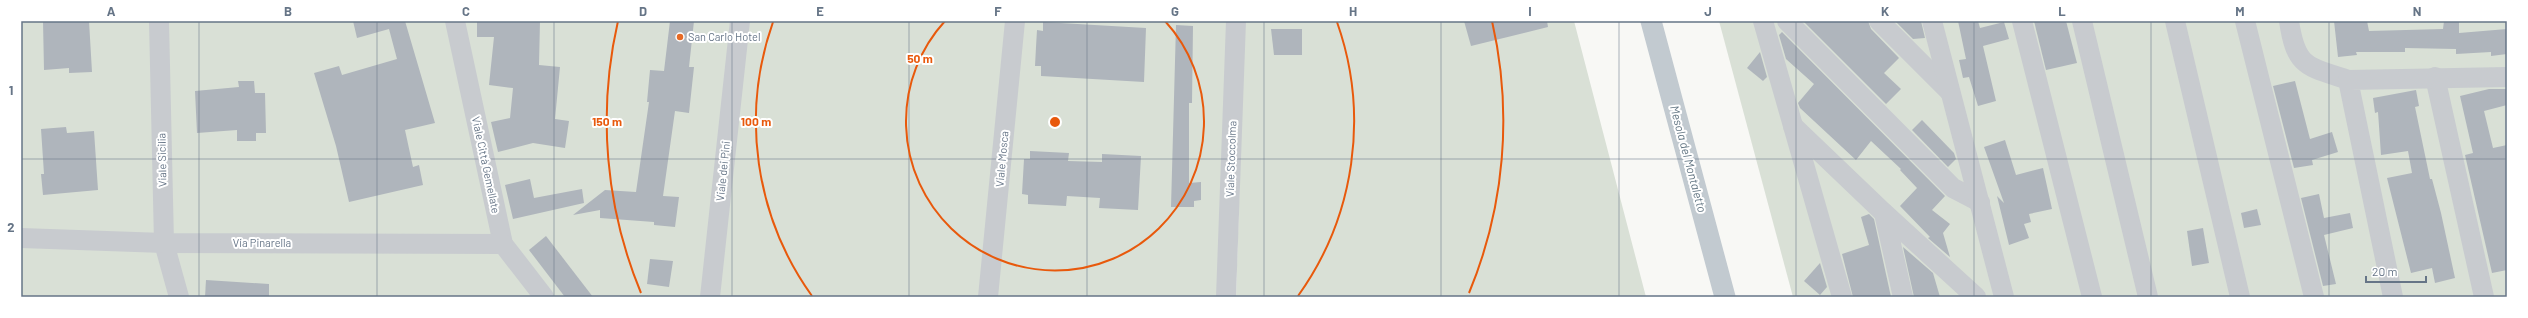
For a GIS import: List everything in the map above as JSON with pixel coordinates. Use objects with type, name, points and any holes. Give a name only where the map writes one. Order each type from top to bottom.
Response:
[{"type":"street","name":"Viale Sicilia","points":[[158,21],[164,243],[179,297]]},
{"type":"street","name":"Viale Città Gemellate","points":[[455,21],[503,244],[544,297]]},
{"type":"street","name":"Viale dei Pini","points":[[710,297],[740,21]]},
{"type":"street","name":"Viale Mosca","points":[[988,297],[1015,21]]},
{"type":"street","name":"Viale Stoccolma","points":[[1226,297],[1236,21]]},
{"type":"street","points":[[1764,21],[1792,126],[1842,297]]},
{"type":"street","points":[[1787,21],[1953,188],[1980,202]]},
{"type":"street","points":[[1879,21],[1951,92]]},
{"type":"street","points":[[1932,21],[2004,297]]},
{"type":"street","points":[[2022,21],[2092,297]]},
{"type":"street","points":[[2082,21],[2148,297]]},
{"type":"street","points":[[2175,21],[2240,297]]},
{"type":"street","points":[[2245,21],[2314,297]]},
{"type":"street","points":[[2289,21],[2296,54],[2308,67],[2348,80],[2435,77],[2507,77]]},
{"type":"street","points":[[2435,77],[2484,297]]},
{"type":"street","points":[[2348,80],[2393,297]]},
{"type":"street","points":[[1792,126],[1976,297]]},
{"type":"street","points":[[1884,213],[1903,297]]},
{"type":"street","name":"Via Pinarella","points":[[21,238],[164,243],[503,244]]},
{"type":"shaded area","points":[[21,21],[1574,21],[1646,297],[1236,297],[1240,171],[1234,297],[21,297]]},
{"type":"shaded area","points":[[1719,21],[2507,21],[2507,297],[1793,297]]},
{"type":"building","points":[[43,21],[89,21],[92,72],[69,73],[69,68],[44,70]]},
{"type":"building","points":[[353,21],[405,21],[435,123],[405,130],[413,167],[419,165],[423,185],[349,202],[336,146],[314,73],[339,66],[342,75],[397,59],[389,29],[357,38]]},
{"type":"building","points":[[477,21],[540,21],[539,65],[560,67],[555,119],[569,121],[565,148],[533,143],[498,152],[491,122],[510,118],[513,88],[489,85],[494,37],[477,37]]},
{"type":"building","points":[[670,21],[694,21],[689,67],[694,67],[689,113],[675,111],[663,196],[679,197],[675,227],[654,225],[654,222],[600,218],[600,210],[573,215],[605,190],[636,192],[649,102],[647,102],[650,70],[664,71]]},
{"type":"building","points":[[1464,21],[1547,21],[1548,27],[1471,46]]},
{"type":"building","points":[[1803,21],[1868,21],[1871,29],[1899,58],[1884,73],[1901,89],[1886,104]]},
{"type":"building","points":[[1895,21],[1921,21],[1925,38],[1913,39]]},
{"type":"building","points":[[1958,21],[1978,21],[1980,28],[2004,22],[2009,39],[1983,46],[1996,101],[1978,106],[1969,77],[1963,78],[1959,60],[1966,59]]},
{"type":"building","points":[[2034,21],[2066,21],[2077,63],[2046,70]]},
{"type":"building","points":[[2334,21],[2367,21],[2369,31],[2443,29],[2444,21],[2459,21],[2459,33],[2507,29],[2507,54],[2491,56],[2491,52],[2456,54],[2456,49],[2405,48],[2405,52],[2356,52],[2357,55],[2338,57]]},
{"type":"building","points":[[1043,22],[1146,28],[1144,82],[1041,76],[1041,66],[1035,66],[1037,30],[1043,31]]},
{"type":"building","points":[[1176,25],[1193,26],[1192,103],[1189,103],[1189,183],[1201,182],[1201,200],[1194,201],[1194,207],[1171,207]]},
{"type":"building","points":[[1271,29],[1302,29],[1302,55],[1274,55]]},
{"type":"building","points":[[1782,32],[1945,196],[1932,210],[1950,224],[1943,233],[1950,257],[1928,238],[1930,237],[1900,206],[1917,188],[1900,170],[1901,169],[1871,141],[1856,160],[1800,108],[1798,103],[1814,84],[1786,59],[1779,35]]},
{"type":"building","points":[[1760,52],[1767,77],[1763,81],[1747,68]]},
{"type":"building","points":[[238,81],[254,81],[255,93],[265,93],[266,133],[256,133],[256,141],[237,141],[237,130],[197,133],[195,91],[239,87]]},
{"type":"building","points":[[2295,81],[2310,139],[2332,132],[2338,152],[2312,160],[2313,165],[2294,168],[2273,86]]},
{"type":"building","points":[[2489,89],[2506,89],[2507,94],[2507,105],[2484,111],[2493,148],[2507,145],[2507,270],[2492,273],[2465,155],[2473,153],[2460,96]]},
{"type":"building","points":[[2416,90],[2419,106],[2415,107],[2430,179],[2432,179],[2441,213],[2455,278],[2435,283],[2432,268],[2411,273],[2387,178],[2412,173],[2408,151],[2381,155],[2378,112],[2375,113],[2373,98]]},
{"type":"building","points":[[1922,120],[1954,153],[1956,159],[1948,167],[1912,130]]},
{"type":"building","points":[[66,127],[67,133],[94,131],[98,190],[43,195],[41,174],[44,174],[41,129]]},
{"type":"building","points":[[2005,140],[2016,175],[2043,168],[2052,209],[2029,214],[2031,222],[2024,224],[2029,238],[2009,245],[1997,196],[2004,203],[1984,147]]},
{"type":"building","points":[[1030,151],[1069,153],[1068,161],[1102,162],[1102,154],[1141,156],[1138,210],[1099,208],[1100,198],[1067,196],[1066,206],[1028,204],[1028,195],[1022,194],[1024,159],[1030,159]]},
{"type":"building","points":[[530,179],[534,198],[582,189],[584,203],[513,219],[505,185]]},
{"type":"building","points":[[2319,194],[2324,218],[2350,213],[2353,228],[2324,235],[2336,284],[2323,286],[2301,198]]},
{"type":"building","points":[[2257,209],[2261,225],[2244,228],[2241,213]]},
{"type":"building","points":[[1869,214],[1874,219],[1891,297],[1853,297],[1842,254],[1869,245],[1861,217]]},
{"type":"building","points":[[2203,228],[2209,263],[2192,266],[2187,231]]},
{"type":"building","points":[[546,236],[593,297],[565,297],[529,250]]},
{"type":"building","points":[[1903,247],[1933,273],[1940,297],[1914,297]]},
{"type":"building","points":[[650,259],[673,261],[669,287],[647,284]]},
{"type":"building","points":[[1820,263],[1827,287],[1820,295],[1804,281]]},
{"type":"building","points":[[206,280],[269,284],[269,297],[205,297]]},
{"type":"waterway","name":"Mesola del Montaletto","points":[[1651,21],[1725,297]]},
{"type":"place","name":"San Carlo Hotel","points":[[680,37]]}]
